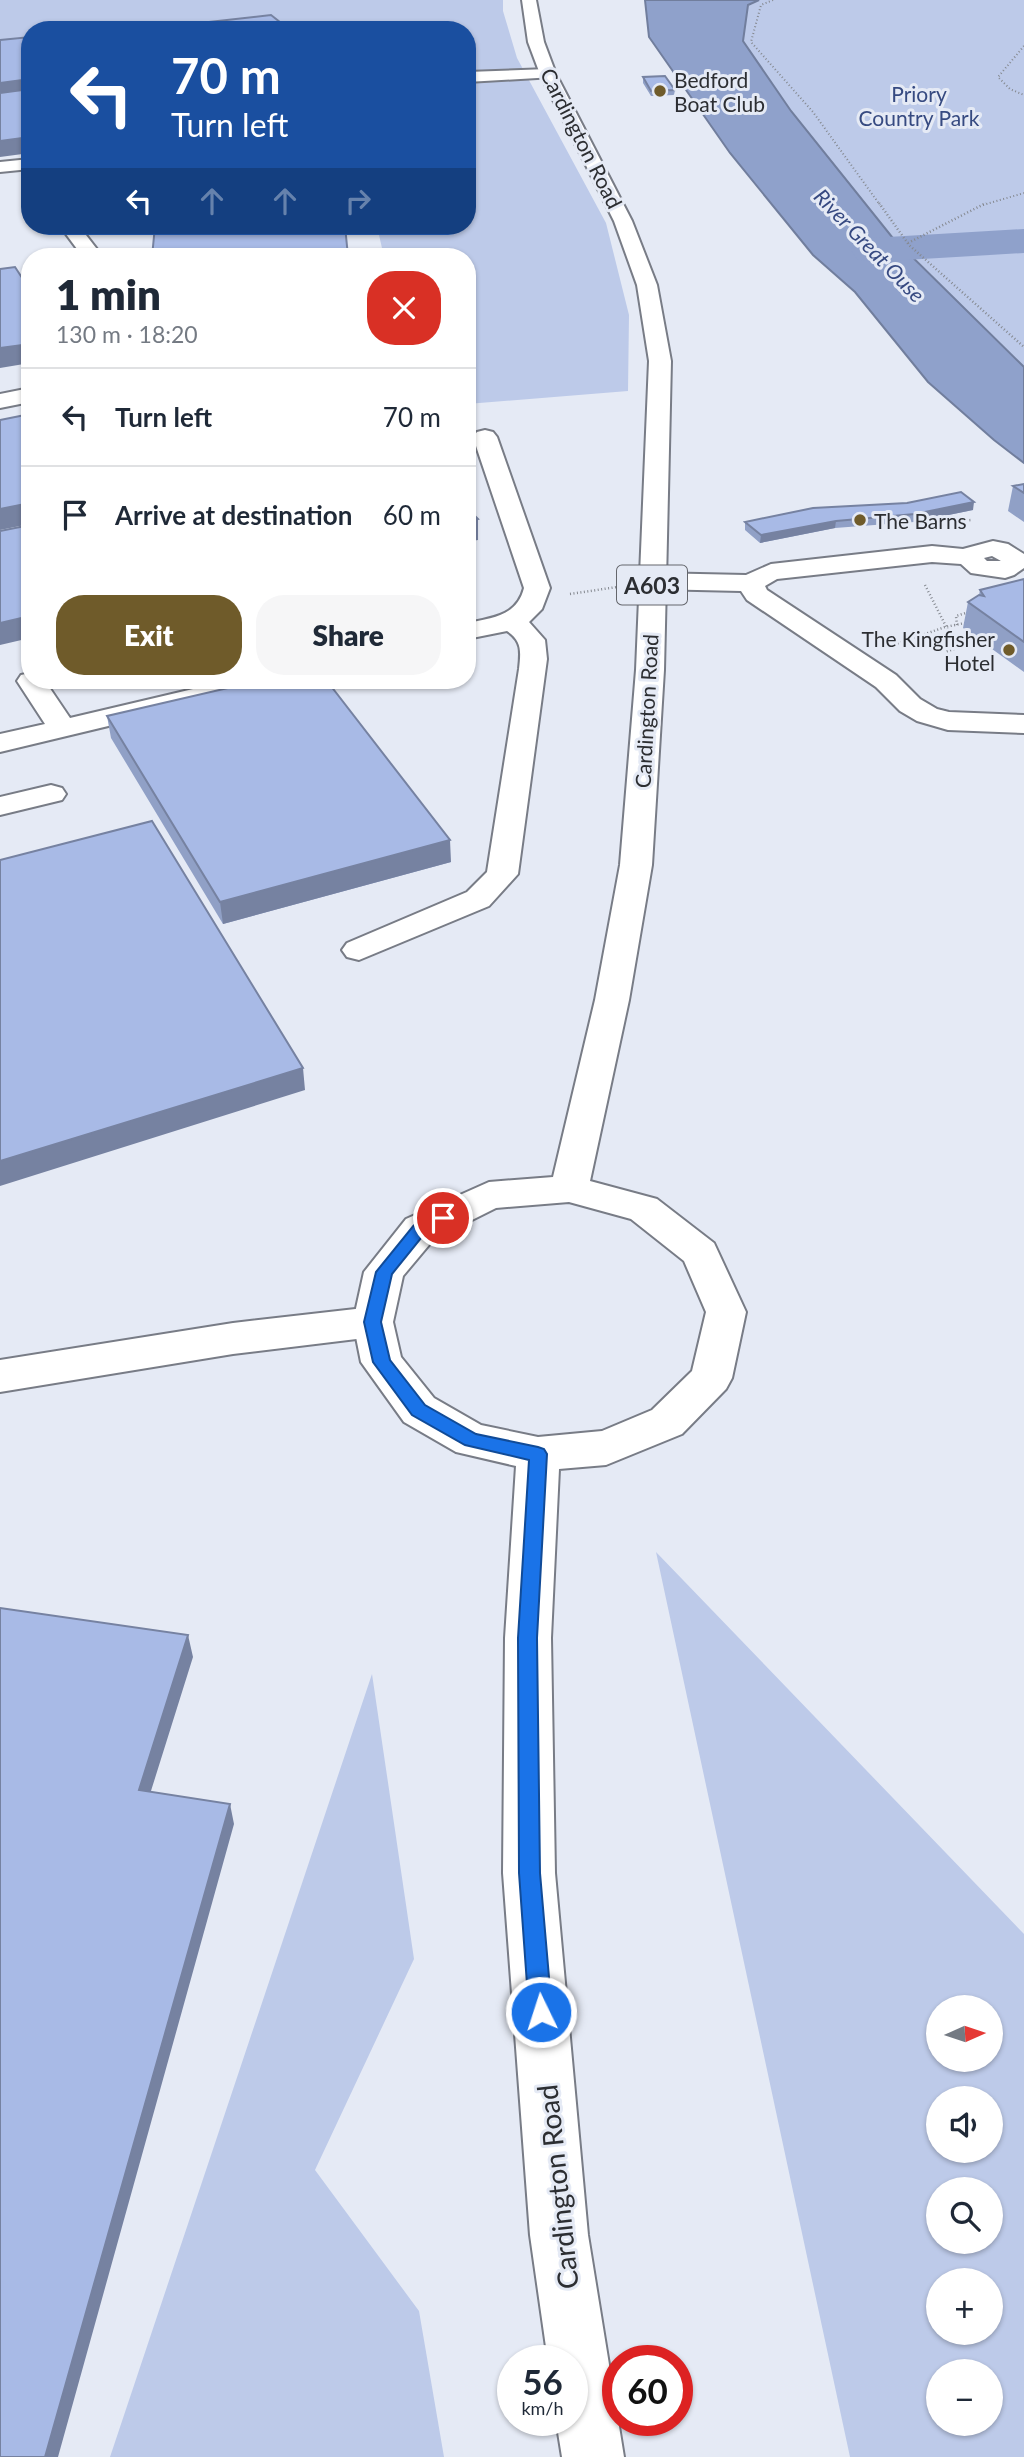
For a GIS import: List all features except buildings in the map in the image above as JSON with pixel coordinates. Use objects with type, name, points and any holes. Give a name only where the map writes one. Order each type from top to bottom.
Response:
[{"type":"main road","name":"Cardington Road","points":[[529,0],[536,42],[548,74],[623,221],[647,285],[660,361],[650,670],[636,865],[612,1000],[569,1189]]},
{"type":"main road","points":[[476,77],[548,74]]},
{"type":"main road","points":[[0,167],[21,168]]},
{"type":"main road","points":[[0,401],[21,398]]},
{"type":"main road","points":[[476,629],[510,621],[530,610],[536,593],[485,437]]},
{"type":"main road","points":[[653,581],[751,583],[771,572],[932,554],[959,556]]},
{"type":"main road","points":[[751,583],[756,594],[886,681],[910,705],[927,715],[948,721],[1024,723]]},
{"type":"main road","points":[[359,950],[478,898],[502,874],[535,641],[529,632],[510,621]]},
{"type":"main road","points":[[37,689],[62,728]]},
{"type":"main road","points":[[0,743],[227,689]]},
{"type":"main road","points":[[0,806],[51,794]]},
{"type":"main road","points":[[569,1189],[644,1209],[700,1253],[726,1312],[710,1378],[667,1422],[606,1448],[538,1454],[471,1440],[419,1410],[382,1362],[373,1322],[384,1272],[419,1229],[489,1195],[569,1189]]},
{"type":"main road","points":[[0,1376],[312,1327],[373,1322]]},
{"type":"main road","name":"Cardington Road","points":[[538,1454],[528,1638],[529,1873],[559,2235],[593,2457]]},
{"type":"path","points":[[774,0],[761,5],[751,42],[813,112],[908,244],[1024,347]]},
{"type":"path","points":[[1024,46],[998,77],[1010,89],[1024,94]]},
{"type":"path","points":[[908,244],[989,202],[1024,193]]},
{"type":"path","points":[[945,652],[957,648],[922,580],[921,571],[930,563],[959,556]]},
{"type":"path","points":[[536,593],[653,581]]},
{"type":"path","points":[[957,625],[956,616],[978,610]]},
{"type":"path","points":[[852,659],[945,627],[974,621]]},
{"type":"green space","points":[[0,0],[503,0],[503,11],[517,58],[606,223],[629,315],[628,391],[476,403],[476,248],[382,248],[379,235],[476,235],[476,21],[21,21],[21,53],[0,55]]},
{"type":"green space","name":"Priory Country Park","points":[[759,0],[1024,0],[1024,367],[892,237],[791,111],[743,41],[748,4]]},
{"type":"green space","points":[[656,1552],[1024,1934],[1024,2457],[850,2457]]},
{"type":"green space","points":[[372,1674],[414,1959],[315,2170],[419,2311],[444,2457],[110,2457]]},
{"type":"water","name":"River Great Ouse","points":[[645,0],[759,0],[748,5],[743,41],[791,111],[892,237],[1024,367],[1024,463],[928,382],[855,292],[813,255],[730,153],[649,37]]},
{"type":"waterway","name":"River Great Ouse","points":[[871,250],[1024,241]]},
{"type":"place","name":"Bedford Boat Club","points":[[660,91]]},
{"type":"place","name":"The Barns","points":[[860,520]]},
{"type":"place","name":"The Kingfisher Hotel","points":[[1009,650]]},
{"type":"route","points":[[443,1218],[419,1229],[384,1272],[373,1322],[382,1362],[419,1410],[471,1440],[538,1454],[528,1638],[529,1873],[541,2012]]}]
